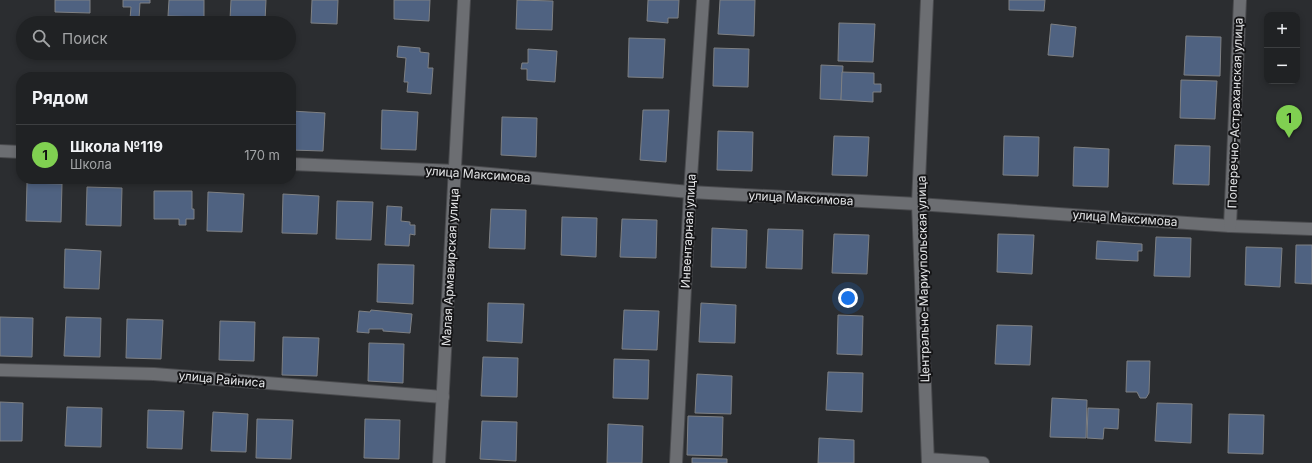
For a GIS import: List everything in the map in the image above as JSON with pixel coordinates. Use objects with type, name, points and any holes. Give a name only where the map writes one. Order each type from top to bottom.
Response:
[{"type":"street","name":"Малая Армавирская улица","points":[[439,463],[444,397],[464,0]]},
{"type":"street","name":"Инвентарная улица","points":[[676,463],[690,192],[703,0]]},
{"type":"street","name":"Центрально-Мариупольская улица","points":[[927,0],[918,204],[928,461]]},
{"type":"street","name":"Поперечно-Астраханская улица","points":[[1230,226],[1240,0]]},
{"type":"street","points":[[0,151],[16,152]]},
{"type":"street","name":"улица Максимова","points":[[296,164],[456,172],[690,192],[918,204],[1230,226],[1312,229]]},
{"type":"street","name":"улица Райниса","points":[[0,370],[154,374],[444,397]]},
{"type":"street","points":[[928,461],[983,463]]},
{"type":"building","points":[[55,0],[90,0],[90,13],[55,12]]},
{"type":"building","points":[[123,0],[150,0],[150,3],[140,3],[139,16],[130,16],[131,7],[123,7]]},
{"type":"building","points":[[169,0],[204,0],[204,16],[168,16]]},
{"type":"building","points":[[231,0],[266,0],[265,16],[230,16]]},
{"type":"building","points":[[312,0],[338,0],[337,24],[311,23]]},
{"type":"building","points":[[394,0],[430,0],[429,21],[394,19]]},
{"type":"building","points":[[517,0],[553,1],[552,30],[516,29]]},
{"type":"building","points":[[648,0],[679,0],[678,18],[668,18],[668,23],[647,21]]},
{"type":"building","points":[[720,0],[755,0],[754,36],[718,34]]},
{"type":"building","points":[[1009,0],[1045,0],[1044,11],[1009,10]]},
{"type":"building","points":[[839,23],[875,24],[873,62],[838,61]]},
{"type":"building","points":[[1051,24],[1076,27],[1073,57],[1048,55]]},
{"type":"building","points":[[1186,36],[1221,37],[1220,76],[1184,75]]},
{"type":"building","points":[[629,38],[665,39],[663,78],[628,77]]},
{"type":"building","points":[[398,46],[420,48],[420,52],[429,53],[428,68],[433,68],[431,94],[407,92],[408,82],[404,82],[406,58],[397,57]]},
{"type":"building","points":[[714,48],[749,49],[748,87],[713,86]]},
{"type":"building","points":[[528,49],[557,51],[555,82],[527,80],[527,69],[521,69],[522,63],[528,63]]},
{"type":"building","points":[[821,65],[843,66],[841,100],[820,99]]},
{"type":"building","points":[[842,72],[874,73],[874,84],[881,84],[881,92],[873,92],[873,102],[841,100]]},
{"type":"building","points":[[1181,80],[1217,81],[1215,119],[1180,118]]},
{"type":"building","points":[[382,110],[418,112],[416,150],[381,149]]},
{"type":"building","points":[[643,110],[669,110],[666,162],[640,160]]},
{"type":"building","points":[[296,111],[325,113],[323,151],[296,150]]},
{"type":"building","points":[[502,117],[537,118],[536,157],[501,155]]},
{"type":"building","points":[[718,131],[753,132],[752,171],[717,170]]},
{"type":"building","points":[[834,136],[869,137],[867,176],[832,175]]},
{"type":"building","points":[[1004,136],[1039,137],[1038,176],[1003,175]]},
{"type":"building","points":[[1175,145],[1210,146],[1209,185],[1173,184]]},
{"type":"building","points":[[1074,147],[1109,149],[1108,187],[1073,186]]},
{"type":"building","points":[[27,184],[62,184],[61,222],[26,221]]},
{"type":"building","points":[[87,187],[122,188],[121,226],[86,225]]},
{"type":"building","points":[[154,191],[192,191],[192,209],[194,209],[194,219],[186,219],[186,225],[179,225],[179,219],[154,219]]},
{"type":"building","points":[[208,192],[244,194],[242,232],[207,231]]},
{"type":"building","points":[[283,194],[319,196],[317,234],[282,233]]},
{"type":"building","points":[[337,201],[373,202],[371,240],[336,239]]},
{"type":"building","points":[[387,206],[402,207],[401,221],[410,222],[410,225],[415,225],[415,235],[410,234],[409,246],[385,245]]},
{"type":"building","points":[[491,209],[526,210],[525,249],[489,248]]},
{"type":"building","points":[[562,217],[597,218],[596,257],[561,255]]},
{"type":"building","points":[[622,219],[657,220],[656,258],[620,257]]},
{"type":"building","points":[[712,228],[747,230],[746,268],[711,267]]},
{"type":"building","points":[[768,229],[803,230],[802,269],[766,268]]},
{"type":"building","points":[[834,234],[869,235],[867,274],[832,273]]},
{"type":"building","points":[[998,234],[1034,235],[1032,274],[997,272]]},
{"type":"building","points":[[1156,237],[1191,238],[1190,277],[1154,276]]},
{"type":"building","points":[[1097,241],[1142,244],[1142,251],[1138,251],[1138,261],[1096,259]]},
{"type":"building","points":[[1296,245],[1312,245],[1312,284],[1295,283]]},
{"type":"building","points":[[1246,247],[1282,248],[1280,287],[1245,285]]},
{"type":"building","points":[[65,249],[101,251],[99,289],[64,288]]},
{"type":"building","points":[[378,264],[414,265],[413,304],[377,302]]},
{"type":"building","points":[[488,303],[524,304],[522,343],[487,341]]},
{"type":"building","points":[[701,303],[736,305],[735,343],[699,342]]},
{"type":"building","points":[[371,310],[412,314],[410,333],[383,331],[383,329],[369,329],[369,333],[357,332],[359,311],[370,312]]},
{"type":"building","points":[[624,310],[659,311],[657,350],[622,349]]},
{"type":"building","points":[[838,315],[863,316],[862,355],[837,354]]},
{"type":"building","points":[[0,317],[33,318],[32,357],[0,356]]},
{"type":"building","points":[[66,317],[101,318],[100,357],[64,356]]},
{"type":"building","points":[[127,319],[163,320],[161,359],[126,358]]},
{"type":"building","points":[[220,321],[255,322],[254,361],[219,360]]},
{"type":"building","points":[[997,325],[1032,326],[1030,365],[995,364]]},
{"type":"building","points":[[283,337],[319,338],[317,376],[282,375]]},
{"type":"building","points":[[369,343],[404,344],[403,383],[368,381]]},
{"type":"building","points":[[483,357],[518,358],[517,397],[481,396]]},
{"type":"building","points":[[614,359],[649,360],[648,399],[613,398]]},
{"type":"building","points":[[1127,361],[1150,361],[1149,393],[1146,398],[1140,398],[1137,392],[1126,392]]},
{"type":"building","points":[[828,372],[863,373],[862,412],[826,410]]},
{"type":"building","points":[[697,374],[732,376],[731,414],[695,413]]},
{"type":"building","points":[[1052,398],[1087,400],[1086,438],[1050,437]]},
{"type":"building","points":[[0,402],[23,403],[22,441],[0,441]]},
{"type":"building","points":[[1157,403],[1192,404],[1191,443],[1155,441]]},
{"type":"building","points":[[67,407],[102,408],[101,447],[65,446]]},
{"type":"building","points":[[1088,408],[1119,409],[1118,429],[1104,428],[1103,439],[1087,438]]},
{"type":"building","points":[[148,410],[184,411],[182,449],[147,448]]},
{"type":"building","points":[[213,412],[248,414],[246,452],[211,451]]},
{"type":"building","points":[[1229,414],[1264,415],[1263,454],[1228,453]]},
{"type":"building","points":[[688,416],[723,417],[722,456],[687,455]]},
{"type":"building","points":[[257,419],[293,420],[291,459],[256,458]]},
{"type":"building","points":[[365,419],[400,420],[399,459],[364,458]]},
{"type":"building","points":[[482,421],[517,422],[516,461],[480,459]]},
{"type":"building","points":[[608,424],[643,426],[642,463],[607,463]]},
{"type":"building","points":[[819,438],[854,440],[854,463],[818,463]]},
{"type":"building","points":[[692,458],[727,459],[727,463],[692,463]]},
{"type":"place","name":"Школа №119","points":[[1289,138]]}]
